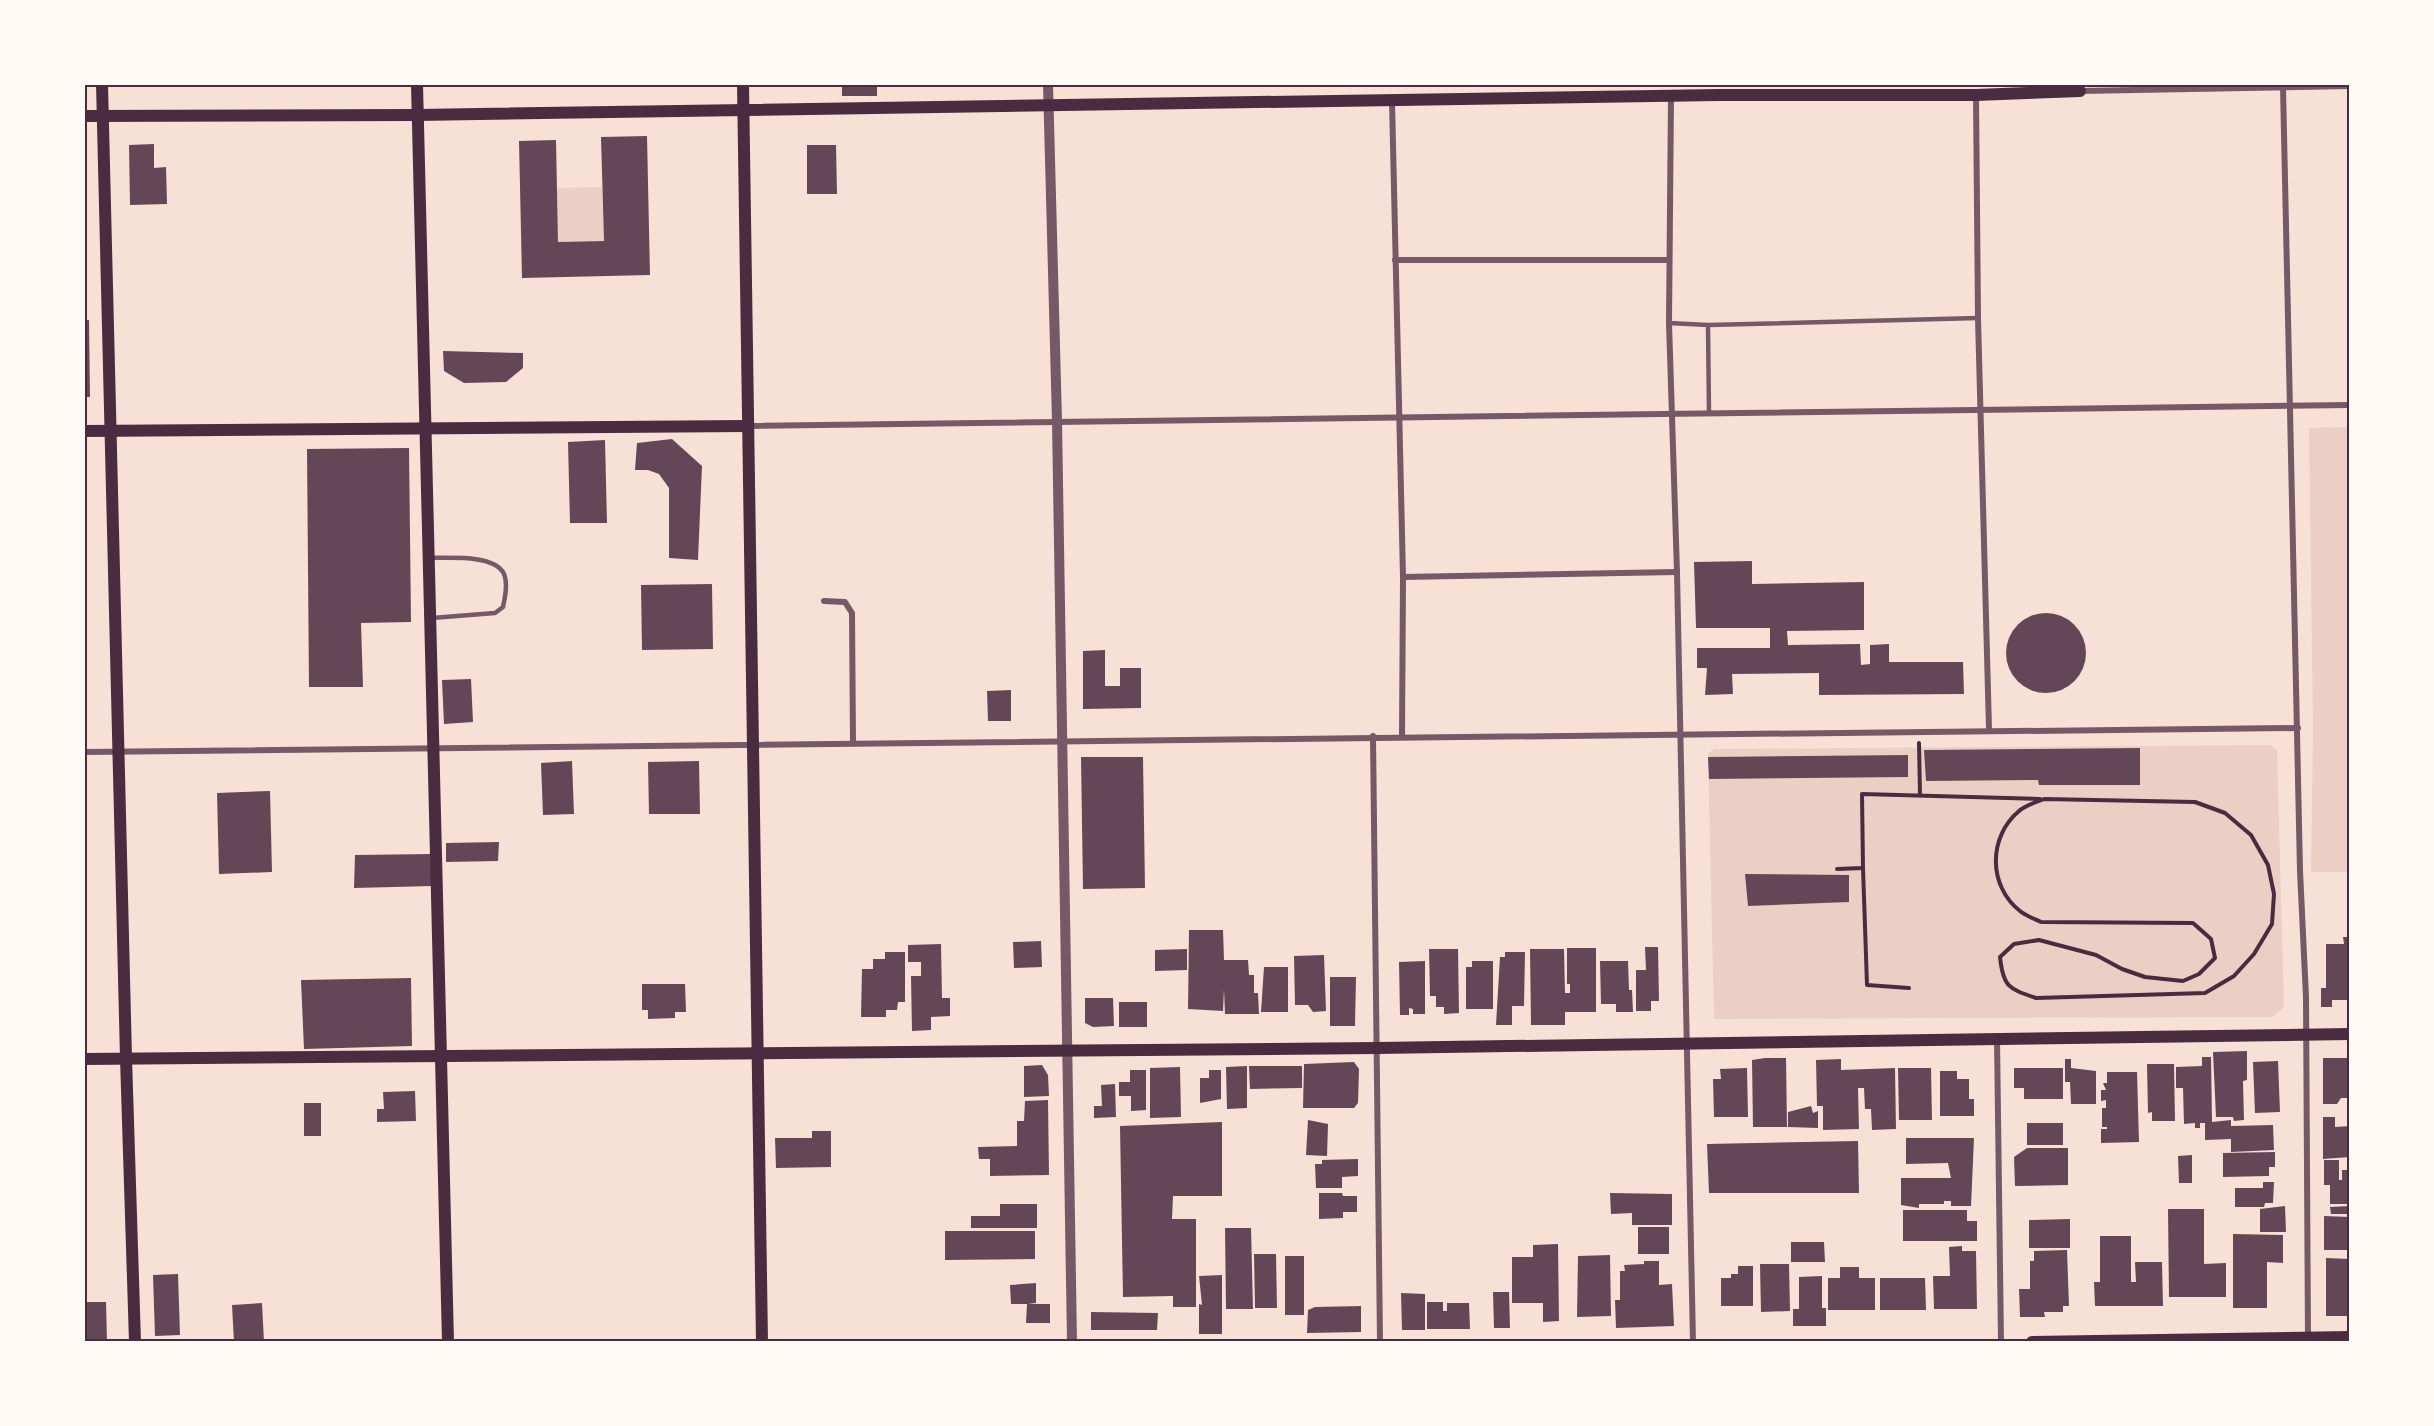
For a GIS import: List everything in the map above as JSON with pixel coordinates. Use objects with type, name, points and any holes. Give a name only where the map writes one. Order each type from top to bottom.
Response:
[{"type":"main road","points":[[102,84],[135,1342]]},
{"type":"main road","points":[[417,84],[448,1342]]},
{"type":"main road","points":[[743,84],[762,1342]]},
{"type":"main road","points":[[84,116],[418,115],[1671,97],[1720,89],[1976,95],[2082,87]]},
{"type":"main road","points":[[84,431],[748,426]]},
{"type":"main road","points":[[84,1059],[1377,1048],[2350,1034]]},
{"type":"main road","points":[[2032,1342],[2308,1340],[2350,1336]]},
{"type":"street","points":[[1048,84],[1057,422],[1065,1051],[1072,1342]]},
{"type":"street","points":[[2082,87],[2350,86]]},
{"type":"street","points":[[2283,87],[2306,1035],[2308,1340]]},
{"type":"street","points":[[1976,95],[1978,318],[1989,729]]},
{"type":"street","points":[[1671,97],[1669,324],[1681,734],[1693,1342]]},
{"type":"street","points":[[1392,101],[1403,577],[1402,737]]},
{"type":"street","points":[[1395,260],[1669,260]]},
{"type":"street","points":[[748,426],[2350,405]]},
{"type":"street","points":[[1403,577],[1677,572]]},
{"type":"street","points":[[824,601],[845,603],[852,613],[853,743]]},
{"type":"street","points":[[84,752],[1989,729],[2298,728]]},
{"type":"street","points":[[1373,736],[1380,1342]]},
{"type":"street","points":[[1997,1039],[2001,1342]]},
{"type":"lane","points":[[1669,324],[1978,318]]},
{"type":"lane","points":[[1708,325],[1709,414]]},
{"type":"lane","points":[[429,558],[474,559],[495,564],[504,574],[506,588],[503,607],[495,613],[431,618]]},
{"type":"path","points":[[1918,731],[1920,795]]},
{"type":"path","points":[[1909,988],[1867,985],[1862,794],[2195,802],[2225,813],[2251,835],[2268,865],[2274,894],[2271,924],[2254,954],[2234,976],[2205,993],[2036,998],[2013,990],[2002,977],[2000,957],[2014,944],[2039,940],[2068,946],[2145,977],[2183,981],[2199,974],[2215,958],[2211,939],[2193,923],[2041,922],[2020,912],[2004,892],[1996,874],[1996,848],[2005,827],[2020,810],[2044,799]]},
{"type":"path","points":[[1837,869],[1863,868]]},
{"type":"shaded area","points":[[602,187],[604,241],[558,242],[557,188]]},
{"type":"shaded area","points":[[2350,427],[2350,872],[2311,872],[2313,728],[2309,428]]},
{"type":"shaded area","points":[[2270,745],[2277,750],[2284,1007],[2273,1017],[1714,1019],[1708,753],[1714,749]]},
{"type":"building","points":[[842,84],[877,84],[877,96],[842,96]]},
{"type":"building","points":[[647,136],[650,275],[522,278],[519,141],[556,140],[558,242],[604,241],[601,137]]},
{"type":"building","points":[[154,144],[154,168],[166,167],[167,204],[130,205],[129,145]]},
{"type":"building","points":[[807,145],[836,145],[837,194],[807,194]]},
{"type":"building","points":[[84,320],[89,320],[90,397],[84,397]]},
{"type":"building","points":[[443,351],[523,353],[523,368],[506,382],[464,383],[444,371]]},
{"type":"building","points":[[672,439],[702,466],[698,560],[669,558],[669,488],[659,474],[648,470],[635,470],[637,443]]},
{"type":"building","points":[[605,440],[607,523],[570,523],[568,442]]},
{"type":"building","points":[[409,448],[411,622],[361,623],[363,687],[309,687],[307,449]]},
{"type":"building","points":[[1752,561],[1752,584],[1864,582],[1864,630],[1787,631],[1788,645],[1860,644],[1861,665],[1870,664],[1870,645],[1889,644],[1889,662],[1963,662],[1964,694],[1819,695],[1819,673],[1732,674],[1733,694],[1705,695],[1707,668],[1697,668],[1697,648],[1770,648],[1770,628],[1696,628],[1694,562]]},
{"type":"building","points":[[712,584],[713,649],[642,650],[641,585]]},
{"type":"building","points":[[2046,613],[2061,616],[2074,625],[2083,638],[2086,653],[2083,668],[2074,681],[2061,690],[2046,693],[2031,690],[2018,681],[2009,668],[2006,653],[2009,638],[2018,625],[2031,616]]},
{"type":"building","points":[[1105,650],[1105,686],[1120,686],[1120,668],[1141,668],[1141,708],[1083,709],[1083,651]]},
{"type":"building","points":[[471,679],[473,722],[444,724],[442,680]]},
{"type":"building","points":[[1011,690],[1011,721],[988,721],[987,691]]},
{"type":"building","points":[[2140,748],[2140,785],[2039,785],[2038,780],[1926,781],[1924,750]]},
{"type":"building","points":[[1908,755],[1908,777],[1709,779],[1708,757]]},
{"type":"building","points":[[1081,757],[1143,757],[1145,888],[1083,889]]},
{"type":"building","points":[[572,761],[574,814],[543,815],[541,763]]},
{"type":"building","points":[[699,761],[700,814],[649,814],[648,762]]},
{"type":"building","points":[[270,791],[272,872],[219,874],[217,793]]},
{"type":"building","points":[[499,842],[498,861],[446,862],[446,843]]},
{"type":"building","points":[[432,854],[433,886],[354,888],[355,855]]},
{"type":"building","points":[[1745,874],[1849,875],[1849,902],[1748,906]]},
{"type":"building","points":[[1189,930],[1223,930],[1224,960],[1248,960],[1249,975],[1254,975],[1254,993],[1258,993],[1259,1014],[1225,1014],[1224,989],[1223,1011],[1188,1009]]},
{"type":"building","points":[[2343,937],[2350,937],[2350,1000],[2332,1000],[2332,1007],[2321,1007],[2321,988],[2326,988],[2326,944],[2344,944]]},
{"type":"building","points":[[1041,941],[1042,967],[1014,968],[1013,942]]},
{"type":"building","points":[[941,944],[942,998],[950,998],[950,1016],[931,1017],[931,1030],[912,1031],[911,976],[921,976],[921,962],[908,962],[908,945]]},
{"type":"building","points":[[1645,947],[1658,947],[1659,1001],[1651,1001],[1651,1011],[1636,1011],[1636,970],[1646,970]]},
{"type":"building","points":[[1567,948],[1596,948],[1596,1012],[1565,1012],[1565,1025],[1531,1025],[1530,949],[1564,949],[1565,993],[1570,993],[1570,984],[1567,984]]},
{"type":"building","points":[[1187,949],[1187,970],[1155,971],[1155,950]]},
{"type":"building","points":[[1429,949],[1458,949],[1459,1013],[1444,1014],[1444,1007],[1436,1007],[1436,996],[1430,996]]},
{"type":"building","points":[[885,952],[905,952],[905,1002],[898,1002],[897,1010],[886,1010],[886,1017],[861,1017],[862,969],[873,969],[873,959],[885,959]]},
{"type":"building","points":[[1505,952],[1525,952],[1524,1006],[1512,1006],[1512,1025],[1496,1025],[1500,957],[1505,957]]},
{"type":"building","points":[[1324,955],[1326,1011],[1313,1012],[1308,1005],[1295,1005],[1294,956]]},
{"type":"building","points":[[1425,961],[1425,1014],[1413,1014],[1413,1009],[1409,1008],[1409,1015],[1400,1015],[1399,962]]},
{"type":"building","points":[[1472,961],[1493,961],[1493,1009],[1466,1009],[1466,967],[1472,967]]},
{"type":"building","points":[[1600,961],[1628,961],[1629,990],[1632,990],[1633,1012],[1616,1012],[1616,1004],[1601,1004]]},
{"type":"building","points":[[1264,967],[1288,967],[1288,1012],[1261,1012]]},
{"type":"building","points":[[1330,977],[1356,977],[1355,1026],[1330,1026]]},
{"type":"building","points":[[411,978],[412,1046],[304,1049],[301,980]]},
{"type":"building","points":[[642,984],[685,984],[686,1012],[675,1012],[675,1018],[648,1019],[648,1010],[642,1010]]},
{"type":"building","points":[[1085,998],[1113,998],[1114,1026],[1093,1027],[1085,1023]]},
{"type":"building","points":[[1119,1002],[1147,1002],[1147,1027],[1119,1027]]},
{"type":"building","points":[[2247,1051],[2247,1080],[2243,1081],[2244,1120],[2234,1121],[2233,1117],[2216,1117],[2213,1052]]},
{"type":"building","points":[[2202,1057],[2211,1057],[2212,1122],[2231,1120],[2231,1126],[2273,1125],[2274,1150],[2231,1152],[2231,1139],[2205,1140],[2205,1123],[2200,1123],[2200,1128],[2195,1128],[2195,1123],[2184,1124],[2183,1088],[2176,1088],[2176,1067],[2202,1066]]},
{"type":"building","points":[[1786,1058],[1787,1127],[1753,1127],[1752,1060]]},
{"type":"building","points":[[2323,1058],[2350,1058],[2350,1098],[2341,1098],[2337,1104],[2323,1104]]},
{"type":"building","points":[[1841,1059],[1841,1070],[1895,1068],[1896,1129],[1872,1130],[1871,1109],[1865,1109],[1864,1088],[1858,1088],[1859,1129],[1823,1130],[1823,1106],[1817,1106],[1816,1060]]},
{"type":"building","points":[[2065,1059],[2071,1059],[2071,1068],[2096,1071],[2096,1104],[2071,1104],[2070,1082],[2065,1082]]},
{"type":"building","points":[[2278,1061],[2280,1112],[2255,1113],[2253,1062]]},
{"type":"building","points":[[1354,1062],[1359,1069],[1358,1103],[1354,1108],[1303,1108],[1304,1064]]},
{"type":"building","points":[[2147,1064],[2174,1064],[2175,1121],[2152,1121],[2152,1112],[2148,1113]]},
{"type":"building","points":[[1042,1065],[1048,1075],[1049,1096],[1024,1097],[1024,1066]]},
{"type":"building","points":[[1247,1066],[1247,1108],[1227,1109],[1226,1067]]},
{"type":"building","points":[[1249,1066],[1302,1066],[1302,1088],[1250,1089]]},
{"type":"building","points":[[1180,1067],[1181,1117],[1150,1118],[1150,1068]]},
{"type":"building","points":[[1747,1068],[1748,1117],[1714,1117],[1713,1079],[1721,1079],[1720,1069]]},
{"type":"building","points":[[1898,1068],[1931,1068],[1932,1120],[1899,1120]]},
{"type":"building","points":[[2014,1068],[2063,1068],[2063,1099],[2024,1099],[2024,1088],[2014,1088]]},
{"type":"building","points":[[1130,1070],[1146,1070],[1146,1110],[1131,1111],[1131,1096],[1119,1096],[1119,1082],[1130,1082]]},
{"type":"building","points":[[1209,1070],[1221,1070],[1221,1099],[1200,1103],[1200,1078],[1209,1078]]},
{"type":"building","points":[[1940,1071],[1957,1071],[1957,1079],[1969,1079],[1969,1099],[1974,1099],[1974,1116],[1940,1116]]},
{"type":"building","points":[[2107,1072],[2137,1072],[2139,1142],[2101,1143],[2101,1129],[2107,1129],[2107,1127],[2102,1127],[2102,1108],[2106,1108],[2106,1100],[2101,1101],[2101,1090],[2106,1090],[2103,1083],[2107,1083]]},
{"type":"building","points":[[1115,1084],[1116,1117],[1094,1118],[1094,1106],[1102,1106],[1101,1085]]},
{"type":"building","points":[[415,1091],[416,1121],[377,1122],[377,1109],[384,1109],[383,1092]]},
{"type":"building","points":[[1048,1100],[1049,1175],[990,1176],[990,1159],[979,1159],[978,1147],[1017,1146],[1017,1121],[1024,1121],[1025,1101]]},
{"type":"building","points":[[304,1103],[321,1103],[321,1136],[304,1136]]},
{"type":"building","points":[[1811,1106],[1813,1113],[1818,1111],[1818,1128],[1788,1127],[1788,1112]]},
{"type":"building","points":[[2323,1117],[2335,1117],[2335,1127],[2350,1126],[2350,1157],[2323,1159]]},
{"type":"building","points":[[1308,1120],[1328,1124],[1327,1156],[1306,1155]]},
{"type":"building","points":[[1222,1122],[1222,1196],[1173,1196],[1172,1219],[1196,1219],[1196,1307],[1173,1307],[1173,1296],[1123,1297],[1120,1126]]},
{"type":"building","points":[[2027,1123],[2063,1123],[2063,1145],[2027,1145]]},
{"type":"building","points":[[812,1131],[831,1131],[831,1167],[776,1168],[775,1138],[812,1138]]},
{"type":"building","points":[[1906,1138],[1974,1138],[1971,1206],[1951,1206],[1951,1201],[1944,1201],[1944,1204],[1919,1204],[1919,1208],[1901,1205],[1901,1178],[1951,1178],[1948,1163],[1906,1164]]},
{"type":"building","points":[[1858,1141],[1859,1193],[1709,1193],[1707,1144]]},
{"type":"building","points":[[2027,1148],[2068,1148],[2068,1185],[2015,1186],[2014,1157]]},
{"type":"building","points":[[2275,1152],[2275,1167],[2269,1167],[2269,1176],[2223,1177],[2223,1153]]},
{"type":"building","points":[[2192,1155],[2192,1183],[2179,1183],[2178,1156]]},
{"type":"building","points":[[1358,1159],[1358,1176],[1342,1177],[1342,1188],[1316,1188],[1315,1164],[1322,1164],[1322,1160]]},
{"type":"building","points":[[2324,1160],[2339,1160],[2339,1180],[2342,1180],[2342,1170],[2350,1170],[2348,1204],[2330,1204],[2330,1185],[2324,1185]]},
{"type":"building","points":[[2263,1182],[2274,1182],[2273,1203],[2265,1203],[2264,1207],[2235,1207],[2235,1188],[2263,1188]]},
{"type":"building","points":[[1319,1193],[1342,1193],[1343,1196],[1357,1196],[1357,1212],[1343,1212],[1343,1218],[1319,1219]]},
{"type":"building","points":[[1610,1193],[1672,1194],[1672,1225],[1632,1225],[1632,1213],[1611,1214]]},
{"type":"building","points":[[1000,1204],[1037,1204],[1037,1228],[971,1228],[971,1216],[1000,1216]]},
{"type":"building","points":[[2285,1206],[2286,1232],[2260,1232],[2260,1209]]},
{"type":"building","points":[[2350,1206],[2350,1214],[2331,1214],[2330,1207]]},
{"type":"building","points":[[2168,1209],[2204,1209],[2204,1264],[2226,1263],[2226,1297],[2169,1297]]},
{"type":"building","points":[[1903,1210],[1967,1210],[1967,1221],[1977,1221],[1977,1241],[1903,1241]]},
{"type":"building","points":[[2324,1216],[2350,1217],[2350,1250],[2324,1250]]},
{"type":"building","points":[[2070,1219],[2070,1248],[2029,1248],[2029,1220]]},
{"type":"building","points":[[1638,1227],[1669,1227],[1669,1254],[1638,1254]]},
{"type":"building","points":[[1225,1228],[1251,1228],[1253,1309],[1226,1309]]},
{"type":"building","points":[[945,1231],[1035,1231],[1035,1259],[945,1260]]},
{"type":"building","points":[[2233,1234],[2283,1235],[2283,1263],[2267,1262],[2267,1308],[2233,1308]]},
{"type":"building","points":[[2100,1236],[2131,1236],[2131,1282],[2136,1282],[2135,1262],[2162,1262],[2163,1306],[2095,1306],[2094,1282],[2100,1282]]},
{"type":"building","points":[[1791,1242],[1824,1242],[1825,1262],[1791,1262]]},
{"type":"building","points":[[1558,1244],[1559,1321],[1543,1322],[1543,1303],[1512,1303],[1512,1257],[1533,1257],[1533,1245]]},
{"type":"building","points":[[1962,1246],[1962,1251],[1976,1251],[1977,1309],[1934,1309],[1933,1276],[1950,1276],[1949,1247]]},
{"type":"building","points":[[2067,1250],[2069,1306],[2063,1306],[2063,1312],[2044,1312],[2045,1317],[2020,1317],[2019,1289],[2030,1289],[2030,1261],[2034,1261],[2034,1251]]},
{"type":"building","points":[[1254,1254],[1276,1254],[1277,1308],[1255,1308]]},
{"type":"building","points":[[1610,1255],[1611,1316],[1577,1317],[1578,1256]]},
{"type":"building","points":[[1285,1256],[1304,1256],[1304,1315],[1285,1315]]},
{"type":"building","points":[[2326,1258],[2350,1259],[2350,1316],[2326,1316]]},
{"type":"building","points":[[1644,1261],[1659,1261],[1659,1285],[1672,1284],[1674,1326],[1616,1328],[1615,1300],[1620,1300],[1620,1271],[1625,1271],[1624,1265],[1644,1264]]},
{"type":"building","points":[[1760,1264],[1789,1264],[1790,1311],[1761,1312]]},
{"type":"building","points":[[1738,1266],[1753,1266],[1753,1306],[1721,1306],[1721,1278],[1731,1278],[1731,1274],[1738,1274]]},
{"type":"building","points":[[1840,1267],[1859,1267],[1859,1278],[1875,1278],[1875,1310],[1828,1310],[1828,1278],[1840,1278]]},
{"type":"building","points":[[178,1274],[180,1335],[155,1336],[153,1275]]},
{"type":"building","points":[[1222,1275],[1222,1334],[1199,1334],[1199,1304],[1202,1305],[1199,1276]]},
{"type":"building","points":[[1822,1276],[1822,1308],[1826,1308],[1826,1326],[1793,1326],[1793,1309],[1799,1309],[1799,1277]]},
{"type":"building","points":[[1880,1278],[1925,1278],[1926,1310],[1880,1310]]},
{"type":"building","points":[[1036,1283],[1036,1303],[1028,1304],[1050,1304],[1050,1323],[1026,1323],[1027,1304],[1011,1304],[1010,1285]]},
{"type":"building","points":[[1493,1292],[1509,1292],[1510,1328],[1494,1328]]},
{"type":"building","points":[[1401,1293],[1425,1294],[1425,1330],[1402,1330]]},
{"type":"building","points":[[84,1302],[106,1302],[107,1342],[84,1342]]},
{"type":"building","points":[[1427,1302],[1443,1302],[1443,1311],[1447,1311],[1447,1303],[1469,1303],[1470,1329],[1427,1329]]},
{"type":"building","points":[[262,1303],[264,1342],[234,1342],[232,1305]]},
{"type":"building","points":[[1361,1306],[1361,1332],[1307,1333],[1308,1310],[1315,1307]]},
{"type":"building","points":[[1091,1312],[1158,1313],[1157,1330],[1091,1330]]}]
